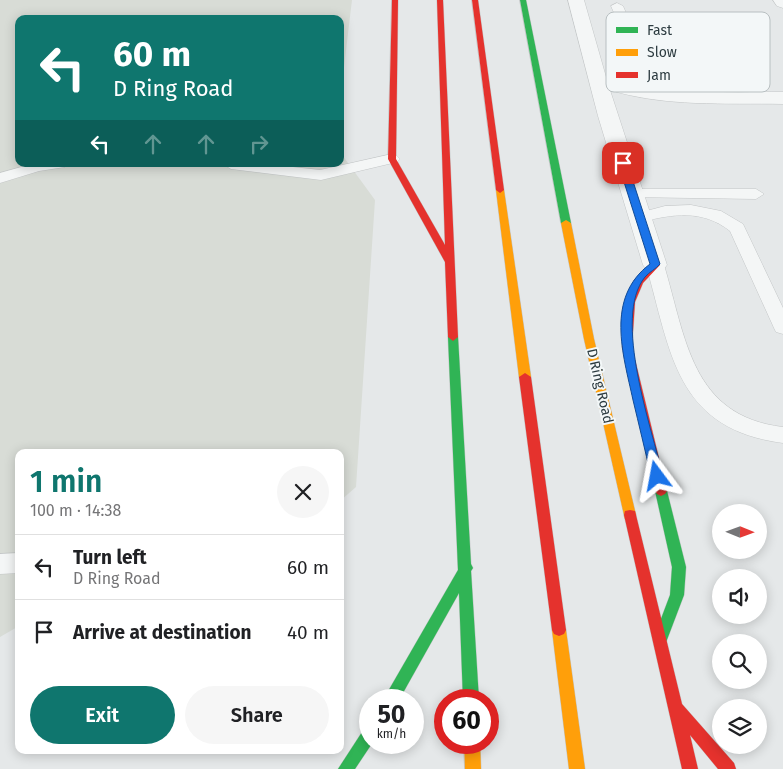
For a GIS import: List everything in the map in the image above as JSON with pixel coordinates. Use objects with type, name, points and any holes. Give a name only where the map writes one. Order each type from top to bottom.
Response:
[{"type":"main road","points":[[395,0],[392,159],[448,260]]},
{"type":"main road","points":[[440,0],[448,260],[466,568],[471,689]]},
{"type":"main road","points":[[475,0],[577,769]]},
{"type":"main road","name":"D Ring Road","points":[[523,0],[589,339],[690,769]]},
{"type":"main road","points":[[655,264],[640,276],[631,297],[626,317],[626,347],[679,567],[677,595],[660,640]]},
{"type":"main road","points":[[397,689],[466,568]]},
{"type":"main road","points":[[676,706],[728,769]]},
{"type":"main road","points":[[346,769],[359,750]]},
{"type":"main road","points":[[473,754],[474,769]]},
{"type":"street","points":[[576,0],[598,80],[606,91]]},
{"type":"street","points":[[598,80],[606,82]]},
{"type":"street","points":[[607,92],[620,110],[633,194],[655,264]]},
{"type":"street","points":[[644,92],[683,97],[783,98]]},
{"type":"street","points":[[620,110],[683,97]]},
{"type":"lane","points":[[617,6],[620,12]]},
{"type":"lane","points":[[254,167],[321,176],[334,170],[392,159]]},
{"type":"lane","points":[[0,178],[37,167]]},
{"type":"lane","points":[[633,194],[680,202],[720,216],[737,228],[783,328]]},
{"type":"lane","points":[[641,217],[680,202],[756,194]]},
{"type":"lane","points":[[655,264],[692,380],[710,404],[757,437],[783,450]]},
{"type":"lane","points":[[739,424],[783,435]]},
{"type":"lane","points":[[0,564],[15,563]]},
{"type":"shaded area","points":[[0,0],[352,0],[344,67],[344,15],[15,15],[15,167],[344,167],[344,157],[375,200],[356,487],[344,498],[344,449],[15,449],[15,628],[0,637]]},
{"type":"traffic: fast","points":[[523,0],[566,223]]},
{"type":"traffic: fast","points":[[453,337],[470,689]]},
{"type":"traffic: fast","points":[[660,640],[677,595],[679,567],[661,491]]},
{"type":"traffic: fast","points":[[397,689],[466,568]]},
{"type":"traffic: fast","points":[[346,769],[359,750]]},
{"type":"traffic: slow","points":[[500,190],[525,377]]},
{"type":"traffic: slow","points":[[566,223],[589,339],[630,515]]},
{"type":"traffic: slow","points":[[559,630],[577,769]]},
{"type":"traffic: slow","points":[[472,754],[473,769]]},
{"type":"traffic: jam","points":[[395,0],[392,159],[448,260]]},
{"type":"traffic: jam","points":[[440,0],[453,337]]},
{"type":"traffic: jam","points":[[475,0],[500,190]]},
{"type":"traffic: jam","points":[[655,265],[638,282],[630,302],[627,347],[661,491]]},
{"type":"traffic: jam","points":[[525,377],[559,630]]},
{"type":"traffic: jam","points":[[630,515],[690,769]]},
{"type":"traffic: jam","points":[[679,710],[728,769]]},
{"type":"route","points":[[623,163],[655,264],[640,276],[631,297],[626,317],[626,347],[657,476]]}]
